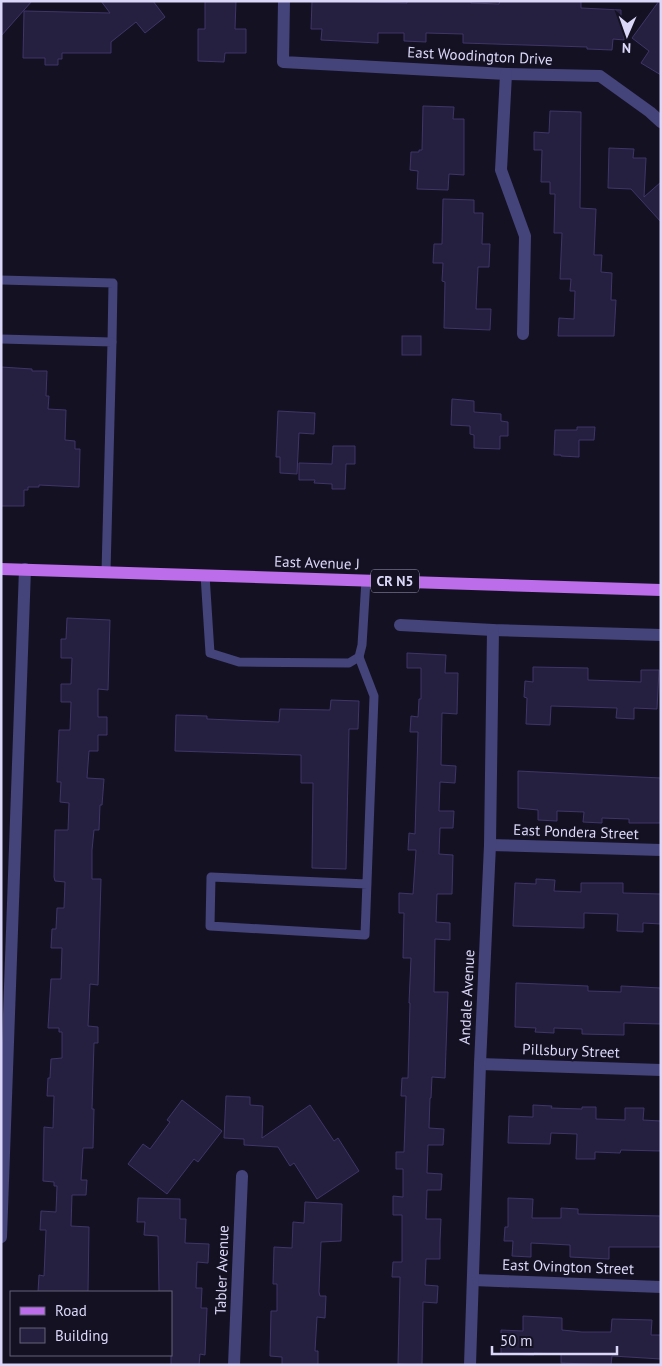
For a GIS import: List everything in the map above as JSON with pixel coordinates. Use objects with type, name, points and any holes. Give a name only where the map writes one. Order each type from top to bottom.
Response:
[{"type":"main road","name":"East Avenue J","points":[[1,568],[661,590]]},
{"type":"street","name":"East Woodington Drive","points":[[284,1],[283,62],[506,74],[600,76],[661,122]]},
{"type":"street","points":[[506,74],[501,170],[525,236],[523,334]]},
{"type":"street","points":[[1,1237],[4,1058],[25,569]]},
{"type":"street","points":[[400,625],[661,635]]},
{"type":"street","name":"Andale Avenue","points":[[470,1365],[480,1064],[490,845],[493,630]]},
{"type":"street","name":"East Pondera Street","points":[[490,845],[661,850]]},
{"type":"street","name":"Pillsbury Street","points":[[480,1064],[661,1070]]},
{"type":"street","name":"Tabler Avenue","points":[[234,1365],[242,1176]]},
{"type":"street","name":"East Ovington Street","points":[[473,1280],[661,1287]]},
{"type":"lane","points":[[1,280],[113,283],[106,572]]},
{"type":"lane","points":[[1,339],[112,342]]},
{"type":"lane","points":[[205,575],[210,653],[239,662],[349,663],[359,657]]},
{"type":"lane","points":[[366,580],[362,645],[359,657],[374,696],[367,884],[365,935],[210,926],[211,877],[367,884]]},
{"type":"building","points":[[1,1],[32,1],[1,36]]},
{"type":"building","points":[[101,1],[153,1],[165,17],[145,33],[136,22],[111,42],[111,53],[62,53],[62,59],[58,59],[58,65],[45,65],[45,58],[23,58],[24,11],[110,13]]},
{"type":"building","points":[[205,1],[236,1],[235,29],[246,29],[246,53],[225,53],[224,62],[198,61],[198,29],[205,29]]},
{"type":"building","points":[[312,1],[407,3],[407,1],[471,1],[471,3],[499,4],[500,1],[581,1],[581,8],[621,10],[621,20],[625,20],[624,40],[613,39],[612,50],[587,49],[587,47],[463,43],[463,34],[426,33],[426,42],[404,41],[404,33],[378,33],[378,43],[321,40],[322,29],[311,29]]},
{"type":"building","points":[[659,1],[661,1],[661,75],[641,63],[649,51],[632,38]]},
{"type":"building","points":[[423,106],[454,107],[453,119],[464,119],[464,175],[449,174],[448,190],[417,189],[418,171],[410,170],[411,152],[422,150]]},
{"type":"building","points":[[550,111],[581,112],[580,208],[596,209],[594,255],[602,255],[601,272],[612,273],[611,300],[616,300],[614,336],[558,336],[559,318],[574,319],[575,291],[570,291],[571,279],[560,279],[562,233],[554,233],[555,194],[550,194],[550,182],[541,182],[542,150],[534,150],[534,132],[549,133]]},
{"type":"building","points":[[609,148],[634,149],[633,158],[646,158],[644,197],[661,182],[661,222],[631,189],[608,188]]},
{"type":"building","points":[[443,199],[474,200],[474,213],[483,213],[482,244],[490,244],[489,267],[478,267],[476,309],[491,309],[490,330],[444,328],[445,282],[442,281],[443,263],[433,263],[434,244],[442,244]]},
{"type":"building","points":[[402,336],[421,336],[421,355],[402,355]]},
{"type":"building","points":[[1,367],[47,371],[46,396],[49,396],[48,409],[66,410],[65,440],[75,441],[75,449],[80,449],[79,487],[39,485],[39,487],[28,487],[28,490],[24,490],[24,506],[1,506]]},
{"type":"building","points":[[452,399],[474,401],[474,412],[501,414],[501,421],[508,422],[508,436],[500,436],[500,449],[474,448],[474,435],[470,434],[470,426],[451,425]]},
{"type":"building","points":[[278,411],[315,413],[314,434],[299,433],[297,474],[280,473],[280,457],[276,457]]},
{"type":"building","points":[[577,427],[595,427],[594,440],[579,440],[579,457],[554,455],[555,430],[577,430]]},
{"type":"building","points":[[333,446],[355,446],[355,464],[346,464],[345,489],[332,489],[332,484],[314,483],[315,480],[299,480],[299,463],[332,464]]},
{"type":"building","points":[[67,618],[110,620],[108,690],[98,689],[98,717],[107,717],[107,735],[98,735],[98,751],[89,751],[87,778],[104,779],[99,830],[94,830],[92,850],[92,879],[101,879],[98,985],[90,984],[88,1026],[98,1027],[98,1043],[94,1043],[93,1148],[83,1148],[81,1180],[87,1180],[86,1195],[72,1195],[71,1226],[89,1227],[88,1291],[38,1291],[39,1275],[44,1276],[46,1230],[40,1230],[41,1211],[56,1212],[57,1186],[54,1186],[54,1182],[43,1181],[44,1127],[53,1128],[54,1096],[47,1096],[48,1078],[50,1078],[51,1059],[62,1058],[62,1032],[59,1032],[59,1028],[48,1028],[51,979],[61,979],[62,948],[51,948],[52,929],[56,929],[57,908],[64,908],[65,882],[55,881],[54,877],[55,830],[68,830],[69,803],[60,802],[61,782],[57,782],[59,730],[70,730],[71,702],[61,702],[61,684],[71,684],[72,658],[61,658],[61,639],[66,639]]},
{"type":"building","points":[[407,653],[446,655],[445,673],[458,673],[457,714],[442,713],[441,765],[456,766],[455,783],[440,782],[439,811],[454,811],[453,828],[440,828],[439,854],[453,855],[452,894],[437,894],[436,922],[450,923],[450,940],[435,939],[434,992],[448,992],[445,1078],[432,1077],[429,1128],[444,1129],[443,1145],[428,1145],[427,1173],[442,1174],[441,1190],[427,1190],[426,1219],[441,1219],[440,1259],[426,1259],[425,1285],[438,1286],[437,1303],[423,1302],[422,1365],[398,1364],[400,1277],[392,1277],[393,1262],[402,1262],[402,1215],[393,1215],[393,1196],[403,1197],[403,1169],[396,1169],[396,1152],[404,1152],[406,1096],[401,1096],[402,1078],[408,1078],[411,958],[403,958],[404,913],[399,913],[399,893],[413,894],[416,850],[408,850],[409,833],[415,834],[418,732],[410,732],[411,716],[418,717],[419,699],[421,699],[421,668],[407,668]]},
{"type":"building","points":[[533,667],[588,668],[588,680],[641,682],[641,670],[659,670],[657,709],[634,708],[634,719],[616,718],[617,708],[551,706],[550,725],[526,724],[527,698],[524,697],[525,681],[533,682]]},
{"type":"building","points":[[331,700],[359,701],[358,729],[349,729],[346,869],[312,868],[313,783],[301,783],[301,755],[175,751],[176,715],[207,716],[207,719],[279,722],[280,709],[330,710]]},
{"type":"building","points":[[518,771],[661,778],[661,823],[629,823],[629,819],[602,818],[602,823],[583,822],[584,812],[557,811],[557,821],[538,820],[538,810],[518,808]]},
{"type":"building","points":[[536,879],[555,880],[554,891],[581,892],[581,883],[623,883],[623,893],[661,894],[661,924],[643,923],[643,932],[617,931],[618,914],[584,913],[584,928],[513,926],[515,883],[536,884]]},
{"type":"building","points":[[516,983],[588,986],[588,991],[621,992],[621,986],[661,988],[661,1024],[624,1023],[624,1035],[582,1034],[582,1029],[554,1028],[554,1033],[535,1032],[536,1028],[515,1027]]},
{"type":"building","points":[[226,1096],[250,1097],[250,1105],[263,1106],[262,1138],[310,1105],[334,1141],[338,1138],[359,1171],[317,1199],[294,1163],[290,1166],[278,1147],[244,1145],[244,1139],[224,1138]]},
{"type":"building","points":[[182,1100],[222,1131],[198,1162],[194,1159],[167,1194],[128,1164],[143,1144],[150,1149],[170,1122],[167,1120]]},
{"type":"building","points":[[533,1105],[552,1106],[551,1108],[582,1109],[582,1107],[596,1107],[596,1119],[625,1120],[625,1108],[644,1108],[643,1120],[661,1121],[661,1151],[621,1150],[620,1153],[595,1152],[595,1159],[576,1159],[577,1134],[551,1133],[550,1144],[508,1143],[509,1116],[533,1117]]},
{"type":"building","points":[[138,1198],[180,1199],[180,1219],[186,1219],[185,1243],[209,1244],[208,1263],[197,1262],[196,1288],[202,1288],[201,1308],[207,1308],[205,1355],[200,1354],[199,1365],[171,1365],[172,1291],[159,1291],[158,1236],[144,1235],[145,1222],[137,1222]]},
{"type":"building","points":[[508,1198],[533,1199],[532,1218],[561,1218],[561,1208],[578,1209],[578,1214],[661,1216],[661,1247],[609,1247],[609,1259],[570,1257],[570,1245],[531,1243],[531,1257],[512,1256],[513,1241],[504,1241],[505,1227],[508,1227]]},
{"type":"building","points":[[305,1202],[342,1204],[341,1241],[321,1242],[319,1292],[320,1296],[326,1296],[325,1318],[317,1317],[315,1351],[318,1351],[318,1365],[282,1365],[282,1357],[270,1356],[271,1311],[277,1311],[277,1284],[273,1284],[274,1247],[292,1248],[293,1222],[304,1223]]},
{"type":"building","points":[[523,1316],[562,1318],[562,1330],[582,1332],[611,1332],[612,1319],[652,1320],[651,1335],[661,1335],[661,1359],[612,1356],[611,1365],[561,1363],[561,1354],[501,1354],[501,1330],[523,1331]]}]
